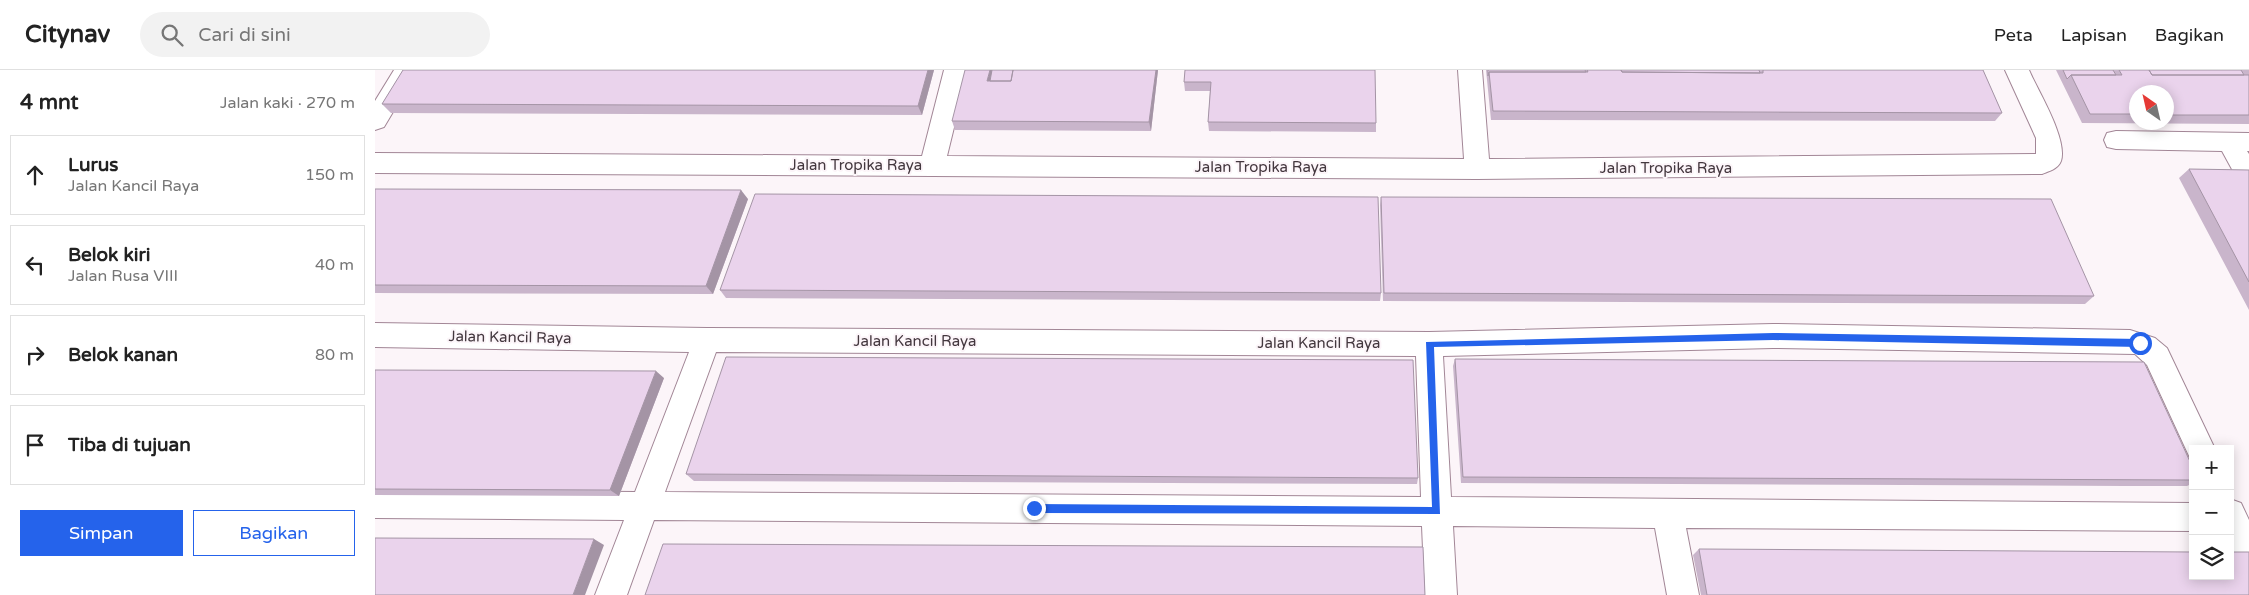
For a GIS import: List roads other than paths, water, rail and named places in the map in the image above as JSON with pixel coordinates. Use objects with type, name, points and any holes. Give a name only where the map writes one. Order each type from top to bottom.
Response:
[{"type":"street","points":[[375,121],[406,70]]},
{"type":"street","points":[[932,165],[956,70]]},
{"type":"street","points":[[1470,70],[1477,169]]},
{"type":"street","name":"Jalan Tropika Raya","points":[[375,163],[1477,169],[2037,166],[2049,160],[2048,138],[2017,70]]},
{"type":"street","points":[[2116,140],[2239,141],[2249,177]]},
{"type":"street","name":"Jalan Kancil Raya","points":[[375,335],[707,340],[1429,344],[1773,336],[2140,343],[2148,347],[2157,357],[2198,445]]},
{"type":"street","points":[[611,595],[707,340]]},
{"type":"street","points":[[1429,344],[1441,595]]},
{"type":"street","points":[[375,504],[2189,517]]},
{"type":"street","points":[[1667,513],[1683,595]]},
{"type":"street","points":[[2234,522],[2249,553]]}]
